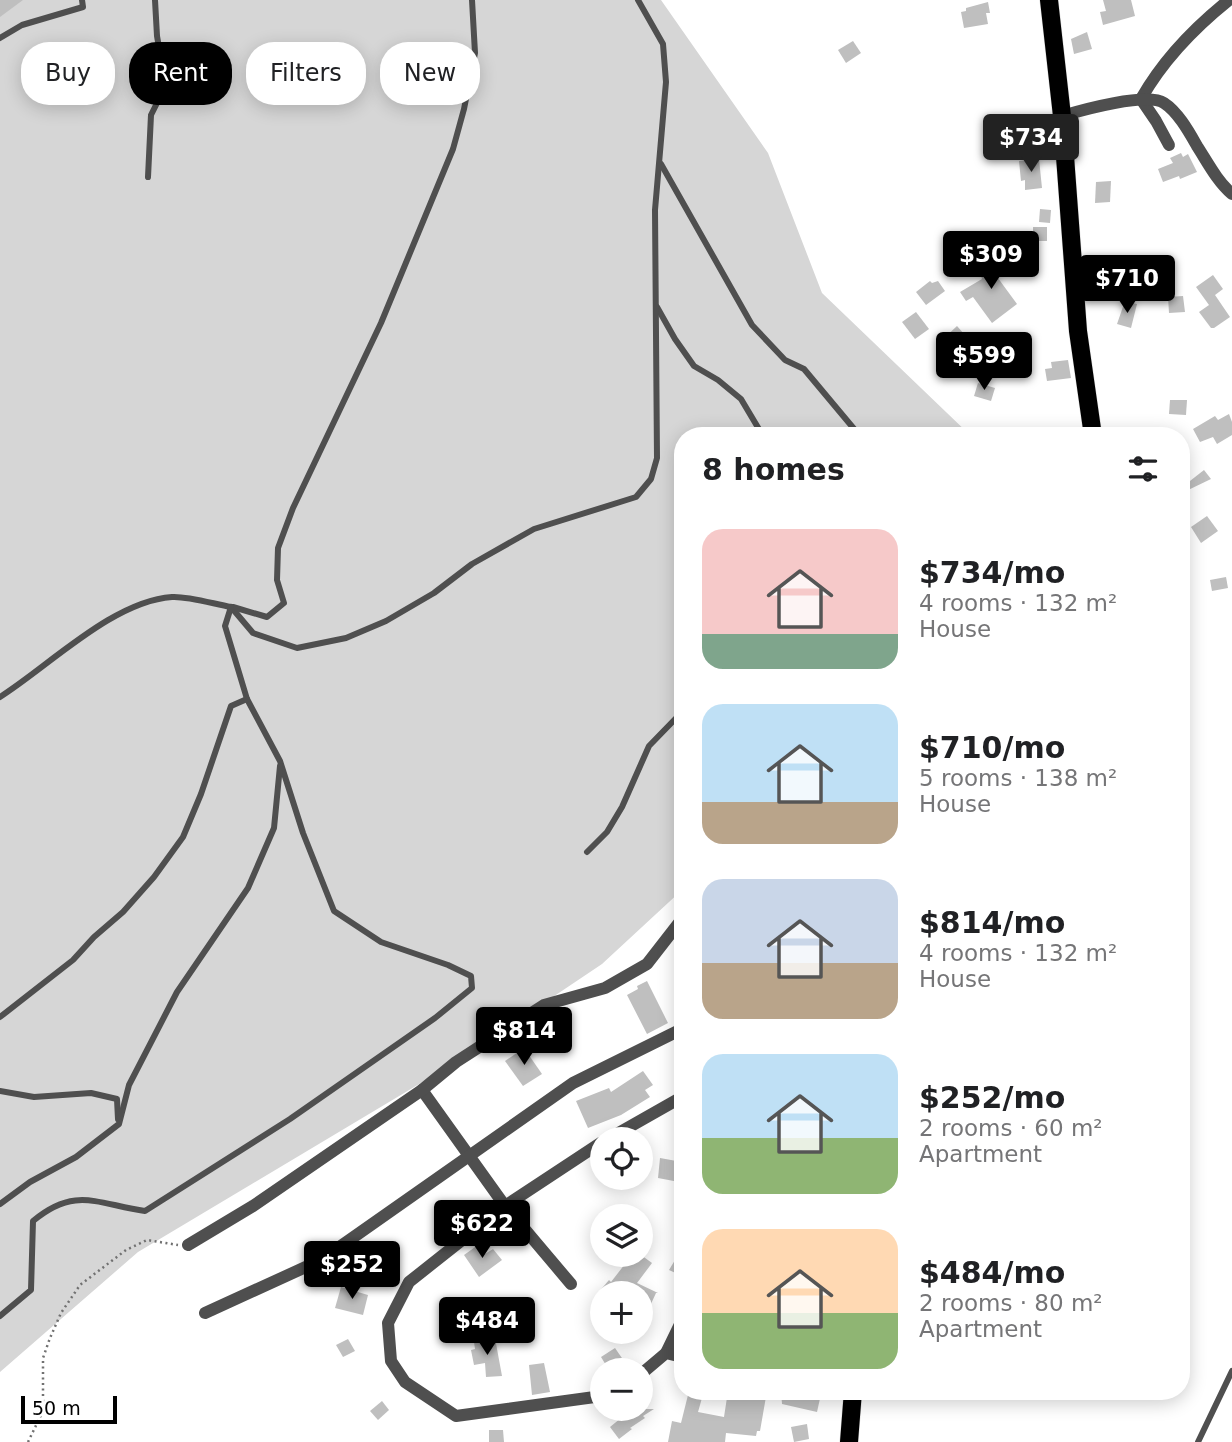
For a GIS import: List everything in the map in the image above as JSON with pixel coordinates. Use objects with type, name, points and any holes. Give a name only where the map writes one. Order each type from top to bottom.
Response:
[{"type":"main road","points":[[1049,0],[1062,116],[1078,331],[1092,427]]},
{"type":"main road","points":[[849,1442],[852,1400]]},
{"type":"street","points":[[1141,99],[1153,78],[1199,24],[1228,0]]},
{"type":"street","points":[[1141,99],[1169,145]]},
{"type":"street","points":[[1062,116],[1141,99],[1162,101],[1176,115],[1220,184],[1232,194]]},
{"type":"street","points":[[188,1245],[253,1206],[422,1090],[456,1062],[544,1004],[605,988],[647,964],[674,929]]},
{"type":"street","points":[[205,1312],[321,1260],[573,1083],[674,1033]]},
{"type":"street","points":[[422,1090],[505,1206],[571,1284]]},
{"type":"street","points":[[629,1127],[674,1102]]},
{"type":"street","points":[[590,1150],[505,1206],[409,1282],[388,1323],[391,1361],[405,1382],[456,1416],[590,1398]]},
{"type":"street","points":[[653,1364],[666,1353],[674,1336]]},
{"type":"street","points":[[666,1353],[674,1355]]},
{"type":"lane","points":[[0,38],[22,25],[83,7],[82,0]]},
{"type":"lane","points":[[148,177],[151,115],[162,93],[162,65],[155,0]]},
{"type":"lane","points":[[0,696],[110,620],[135,606],[173,596],[267,617],[284,603],[277,580],[278,548],[293,508],[382,323],[453,149],[474,53],[472,0]]},
{"type":"lane","points":[[231,607],[253,633],[297,648],[346,638],[396,616],[434,593],[472,564],[534,529],[636,497],[651,480],[657,458],[655,210],[666,82],[663,44],[638,0]]},
{"type":"lane","points":[[660,162],[751,325],[786,360],[804,369],[852,427]]},
{"type":"lane","points":[[656,305],[675,339],[695,366],[741,399],[758,427]]},
{"type":"lane","points":[[0,1316],[31,1290],[33,1221],[49,1208],[69,1200],[92,1200],[145,1211],[290,1119],[435,1018],[472,988],[471,976],[381,942],[334,911],[303,833],[280,761],[247,699],[225,626],[231,607]]},
{"type":"lane","points":[[0,1017],[73,960],[123,912],[154,877],[183,837],[201,794],[231,706],[247,699]]},
{"type":"lane","points":[[587,852],[607,832],[622,807],[649,746],[674,720]]},
{"type":"lane","points":[[0,1204],[30,1182],[76,1157],[119,1124],[128,1085],[177,992],[248,888],[259,864],[274,828],[280,761]]},
{"type":"lane","points":[[0,1091],[34,1097],[91,1093],[117,1099],[119,1124]]},
{"type":"lane","points":[[1198,1442],[1232,1371]]},
{"type":"path","points":[[29,1442],[43,1411],[43,1358],[61,1313],[80,1285],[126,1250],[147,1240],[188,1245]]},
{"type":"shaded area","points":[[0,0],[661,0],[768,153],[822,293],[962,427],[674,427],[674,897],[602,964],[456,1062],[138,1252],[0,1372]]},
{"type":"building","points":[[0,0],[23,0],[0,17]]},
{"type":"building","points":[[1103,0],[1131,0],[1135,16],[1103,25],[1100,12],[1106,11]]},
{"type":"building","points":[[988,2],[988,24],[964,28],[961,12]]},
{"type":"building","points":[[1087,32],[1092,49],[1074,54],[1071,39]]},
{"type":"building","points":[[853,41],[861,53],[846,63],[838,50]]},
{"type":"building","points":[[1181,153],[1183,157],[1188,154],[1197,172],[1163,182],[1158,169],[1173,163],[1170,158]]},
{"type":"building","points":[[1039,159],[1042,188],[1025,190],[1019,161]]},
{"type":"building","points":[[1111,181],[1110,202],[1095,203],[1096,182]]},
{"type":"building","points":[[1040,209],[1051,210],[1050,223],[1039,222]]},
{"type":"building","points":[[1033,227],[1047,227],[1047,241],[1033,241]]},
{"type":"building","points":[[1000,256],[1005,271],[995,274],[1017,304],[992,323],[973,297],[966,301],[960,292],[982,279],[977,264]]},
{"type":"building","points":[[1213,275],[1223,289],[1215,295],[1230,317],[1211,328],[1199,312],[1209,305],[1196,287]]},
{"type":"building","points":[[930,281],[938,281],[945,291],[926,305],[916,292]]},
{"type":"building","points":[[1183,296],[1185,312],[1169,313],[1168,297]]},
{"type":"building","points":[[1125,301],[1137,304],[1131,328],[1117,324]]},
{"type":"building","points":[[916,312],[929,329],[915,339],[902,322]]},
{"type":"building","points":[[957,326],[977,349],[960,364],[940,342]]},
{"type":"building","points":[[1068,360],[1071,378],[1047,381],[1045,369],[1052,368],[1051,362]]},
{"type":"building","points":[[978,383],[995,388],[991,401],[974,396]]},
{"type":"building","points":[[1170,400],[1187,400],[1186,415],[1169,414]]},
{"type":"building","points":[[1229,414],[1232,435],[1217,444],[1213,437],[1200,442],[1193,429],[1215,416],[1218,420]]},
{"type":"building","points":[[1204,470],[1211,479],[1190,489],[1190,481]]},
{"type":"building","points":[[1207,516],[1218,531],[1201,543],[1191,527]]},
{"type":"building","points":[[1226,577],[1228,588],[1212,591],[1210,580]]},
{"type":"building","points":[[647,981],[668,1023],[647,1034],[627,995]]},
{"type":"building","points":[[524,1048],[542,1074],[523,1086],[505,1061]]},
{"type":"building","points":[[643,1071],[653,1085],[645,1090],[650,1097],[621,1115],[588,1128],[576,1101],[609,1088],[611,1092]]},
{"type":"building","points":[[660,1158],[674,1161],[674,1181],[658,1178]]},
{"type":"building","points":[[478,1245],[485,1254],[493,1249],[502,1260],[479,1277],[464,1255]]},
{"type":"building","points":[[623,1267],[649,1267],[638,1281],[612,1281]]},
{"type":"building","points":[[341,1287],[368,1295],[363,1315],[335,1308]]},
{"type":"building","points":[[495,1338],[502,1376],[486,1377],[485,1363],[474,1365],[471,1350],[475,1349],[474,1342]]},
{"type":"building","points":[[348,1339],[355,1351],[343,1357],[336,1345]]},
{"type":"building","points":[[615,1348],[622,1358],[602,1358]]},
{"type":"building","points":[[544,1363],[550,1392],[532,1395],[529,1365]]},
{"type":"building","points":[[687,1400],[701,1400],[698,1412],[724,1417],[727,1400],[765,1400],[760,1431],[757,1431],[756,1436],[726,1433],[725,1442],[668,1442],[672,1421],[681,1423]]},
{"type":"building","points":[[782,1400],[820,1400],[817,1412],[782,1404]]},
{"type":"building","points":[[382,1401],[389,1410],[378,1420],[370,1411]]},
{"type":"building","points":[[617,1421],[640,1421],[619,1439],[610,1427]]},
{"type":"building","points":[[807,1424],[809,1439],[794,1442],[791,1427]]},
{"type":"building","points":[[489,1430],[503,1430],[504,1442],[489,1442]]}]
